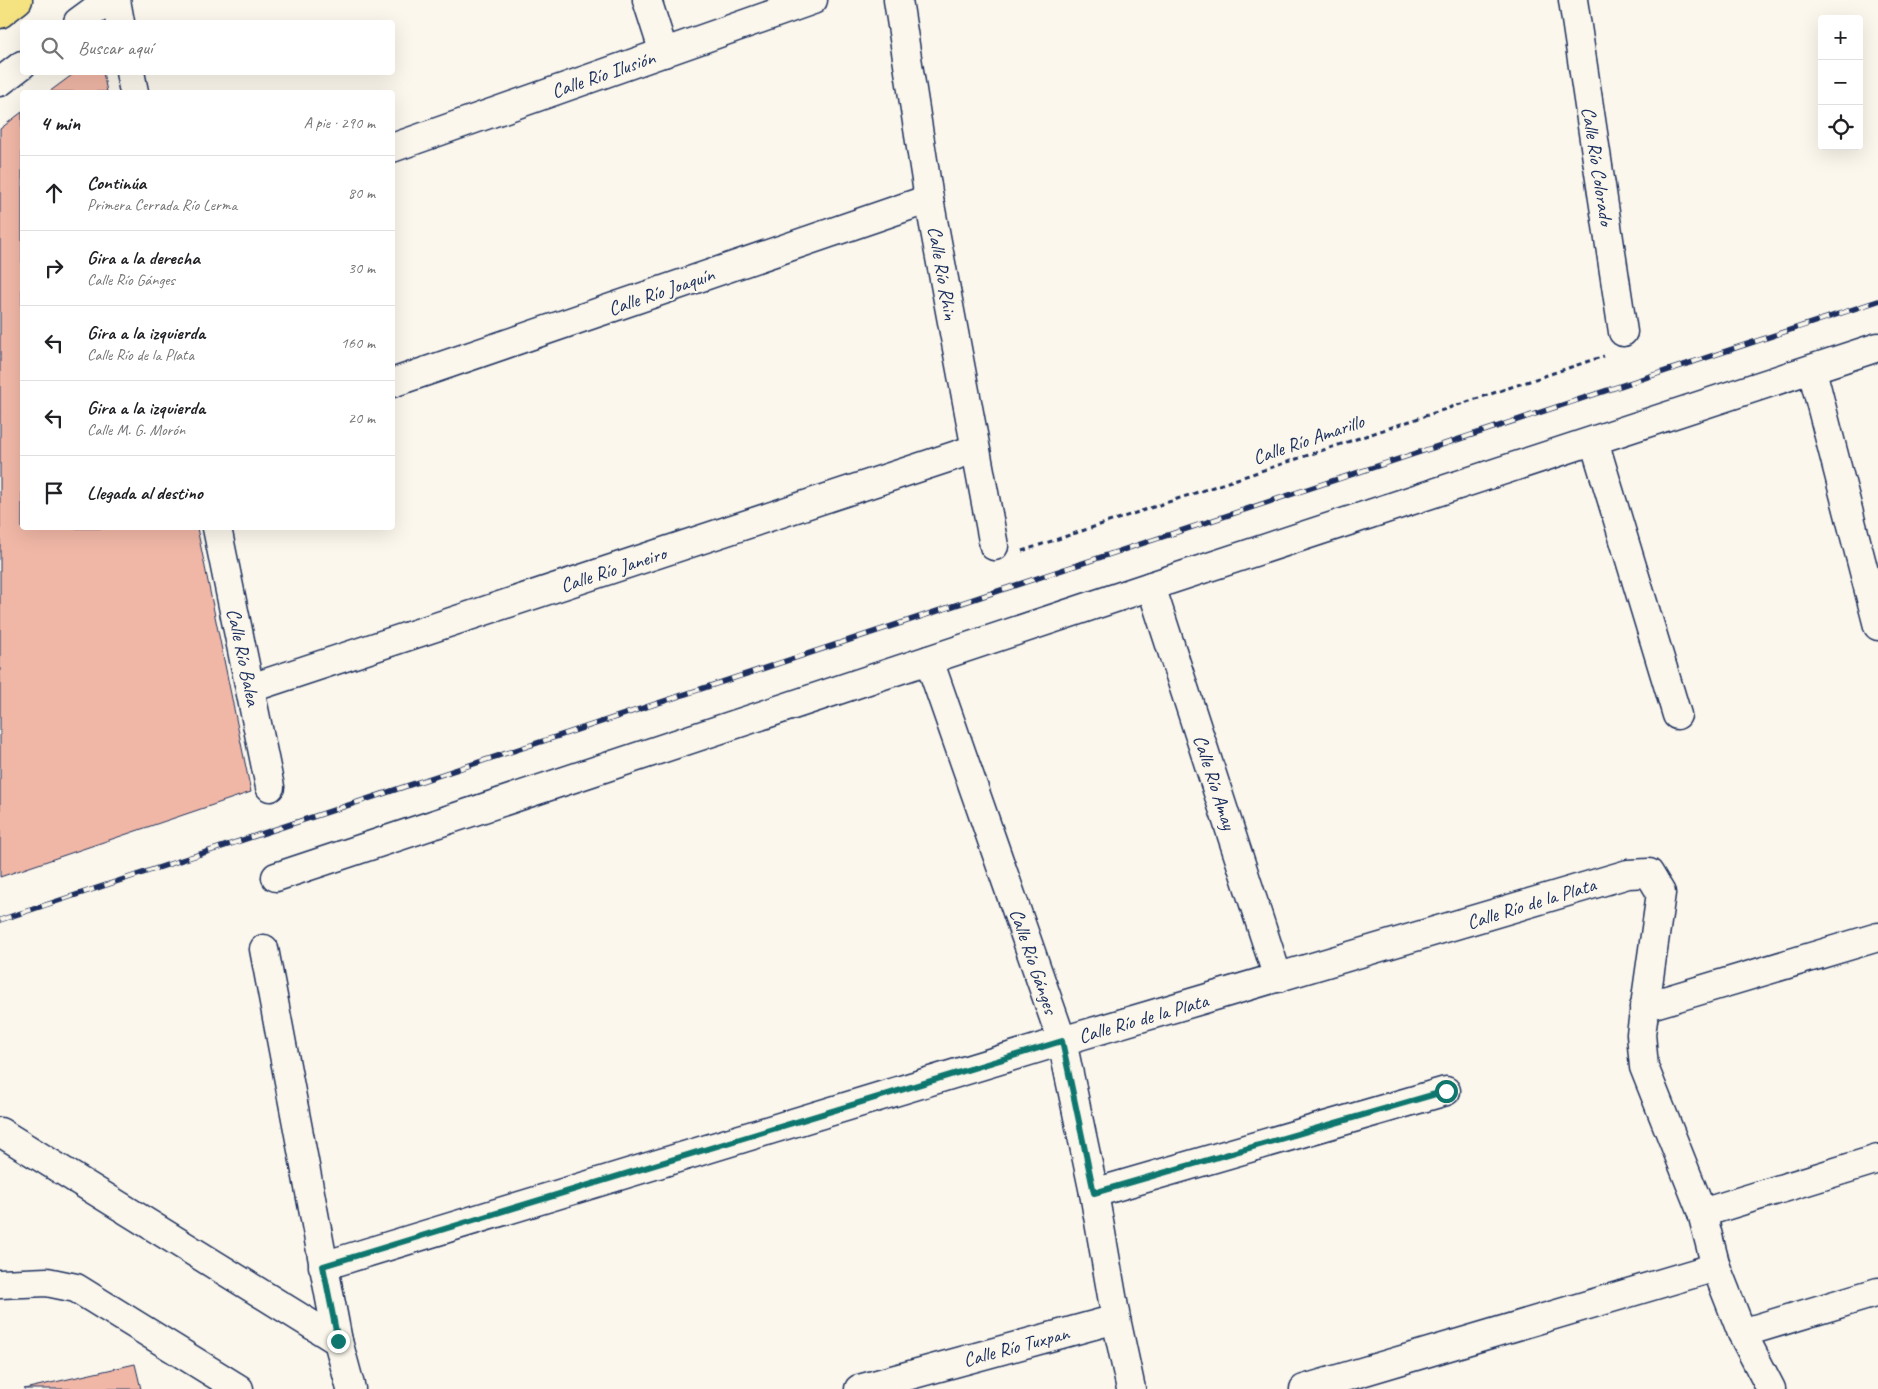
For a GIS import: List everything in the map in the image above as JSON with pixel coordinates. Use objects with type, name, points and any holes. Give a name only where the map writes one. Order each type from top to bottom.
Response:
[{"type":"main road","points":[[0,14],[18,0]]},
{"type":"street","points":[[81,20],[108,0]]},
{"type":"street","points":[[116,0],[120,20]]},
{"type":"street","points":[[647,0],[664,52]]},
{"type":"street","name":"Calle Río Ilusión","points":[[395,147],[812,0]]},
{"type":"street","name":"Calle Río Rhin","points":[[898,0],[929,199],[994,546]]},
{"type":"street","name":"Calle Río Colorado","points":[[1573,0],[1624,332]]},
{"type":"street","points":[[0,82],[20,67]]},
{"type":"street","points":[[131,75],[134,90]]},
{"type":"street","name":"Calle Río Joaquín","points":[[395,381],[929,199]]},
{"type":"street","points":[[276,877],[1878,347]]},
{"type":"street","points":[[1812,370],[1878,626]]},
{"type":"street","points":[[1594,441],[1677,715]]},
{"type":"street","name":"Calle Río Janeiro","points":[[251,688],[975,449]]},
{"type":"street","name":"Calle Río Balea","points":[[217,530],[270,787]]},
{"type":"street","name":"Calle Río Amay","points":[[1151,586],[1278,978]]},
{"type":"street","name":"Calle Río Gánges","points":[[929,660],[1062,1041],[1094,1193],[1116,1319],[1131,1389]]},
{"type":"street","name":"Calle Río de la Plata","points":[[323,1266],[1062,1041],[1628,874],[1649,873],[1660,893],[1644,1007]]},
{"type":"street","points":[[1771,1389],[1742,1333],[1716,1267],[1702,1213],[1644,1067],[1641,1034],[1644,1007],[1878,937]]},
{"type":"street","points":[[264,949],[323,1266],[338,1341],[351,1389]]},
{"type":"street","points":[[1094,1193],[1446,1091]]},
{"type":"street","points":[[0,1132],[338,1341]]},
{"type":"street","points":[[1702,1213],[1878,1160]]},
{"type":"street","points":[[1304,1389],[1716,1267]]},
{"type":"street","points":[[0,1284],[47,1282],[76,1288],[239,1389]]},
{"type":"street","points":[[1742,1333],[1878,1292]]},
{"type":"street","name":"Calle Río Tuxpan","points":[[859,1389],[1116,1319]]},
{"type":"path","name":"Calle Río Amarillo","points":[[994,546],[999,553],[1009,556],[1604,356],[1619,344],[1624,332]]},
{"type":"building","points":[[72,75],[104,75],[107,90],[52,90]]},
{"type":"building","points":[[20,114],[20,530],[197,530],[251,792],[0,877],[0,129]]},
{"type":"building","points":[[135,1364],[141,1389],[24,1389]]},
{"type":"railway","points":[[0,920],[1878,301]]},
{"type":"route","points":[[338,1341],[323,1266],[348,1260],[1062,1041],[1094,1193],[1446,1091]]}]
